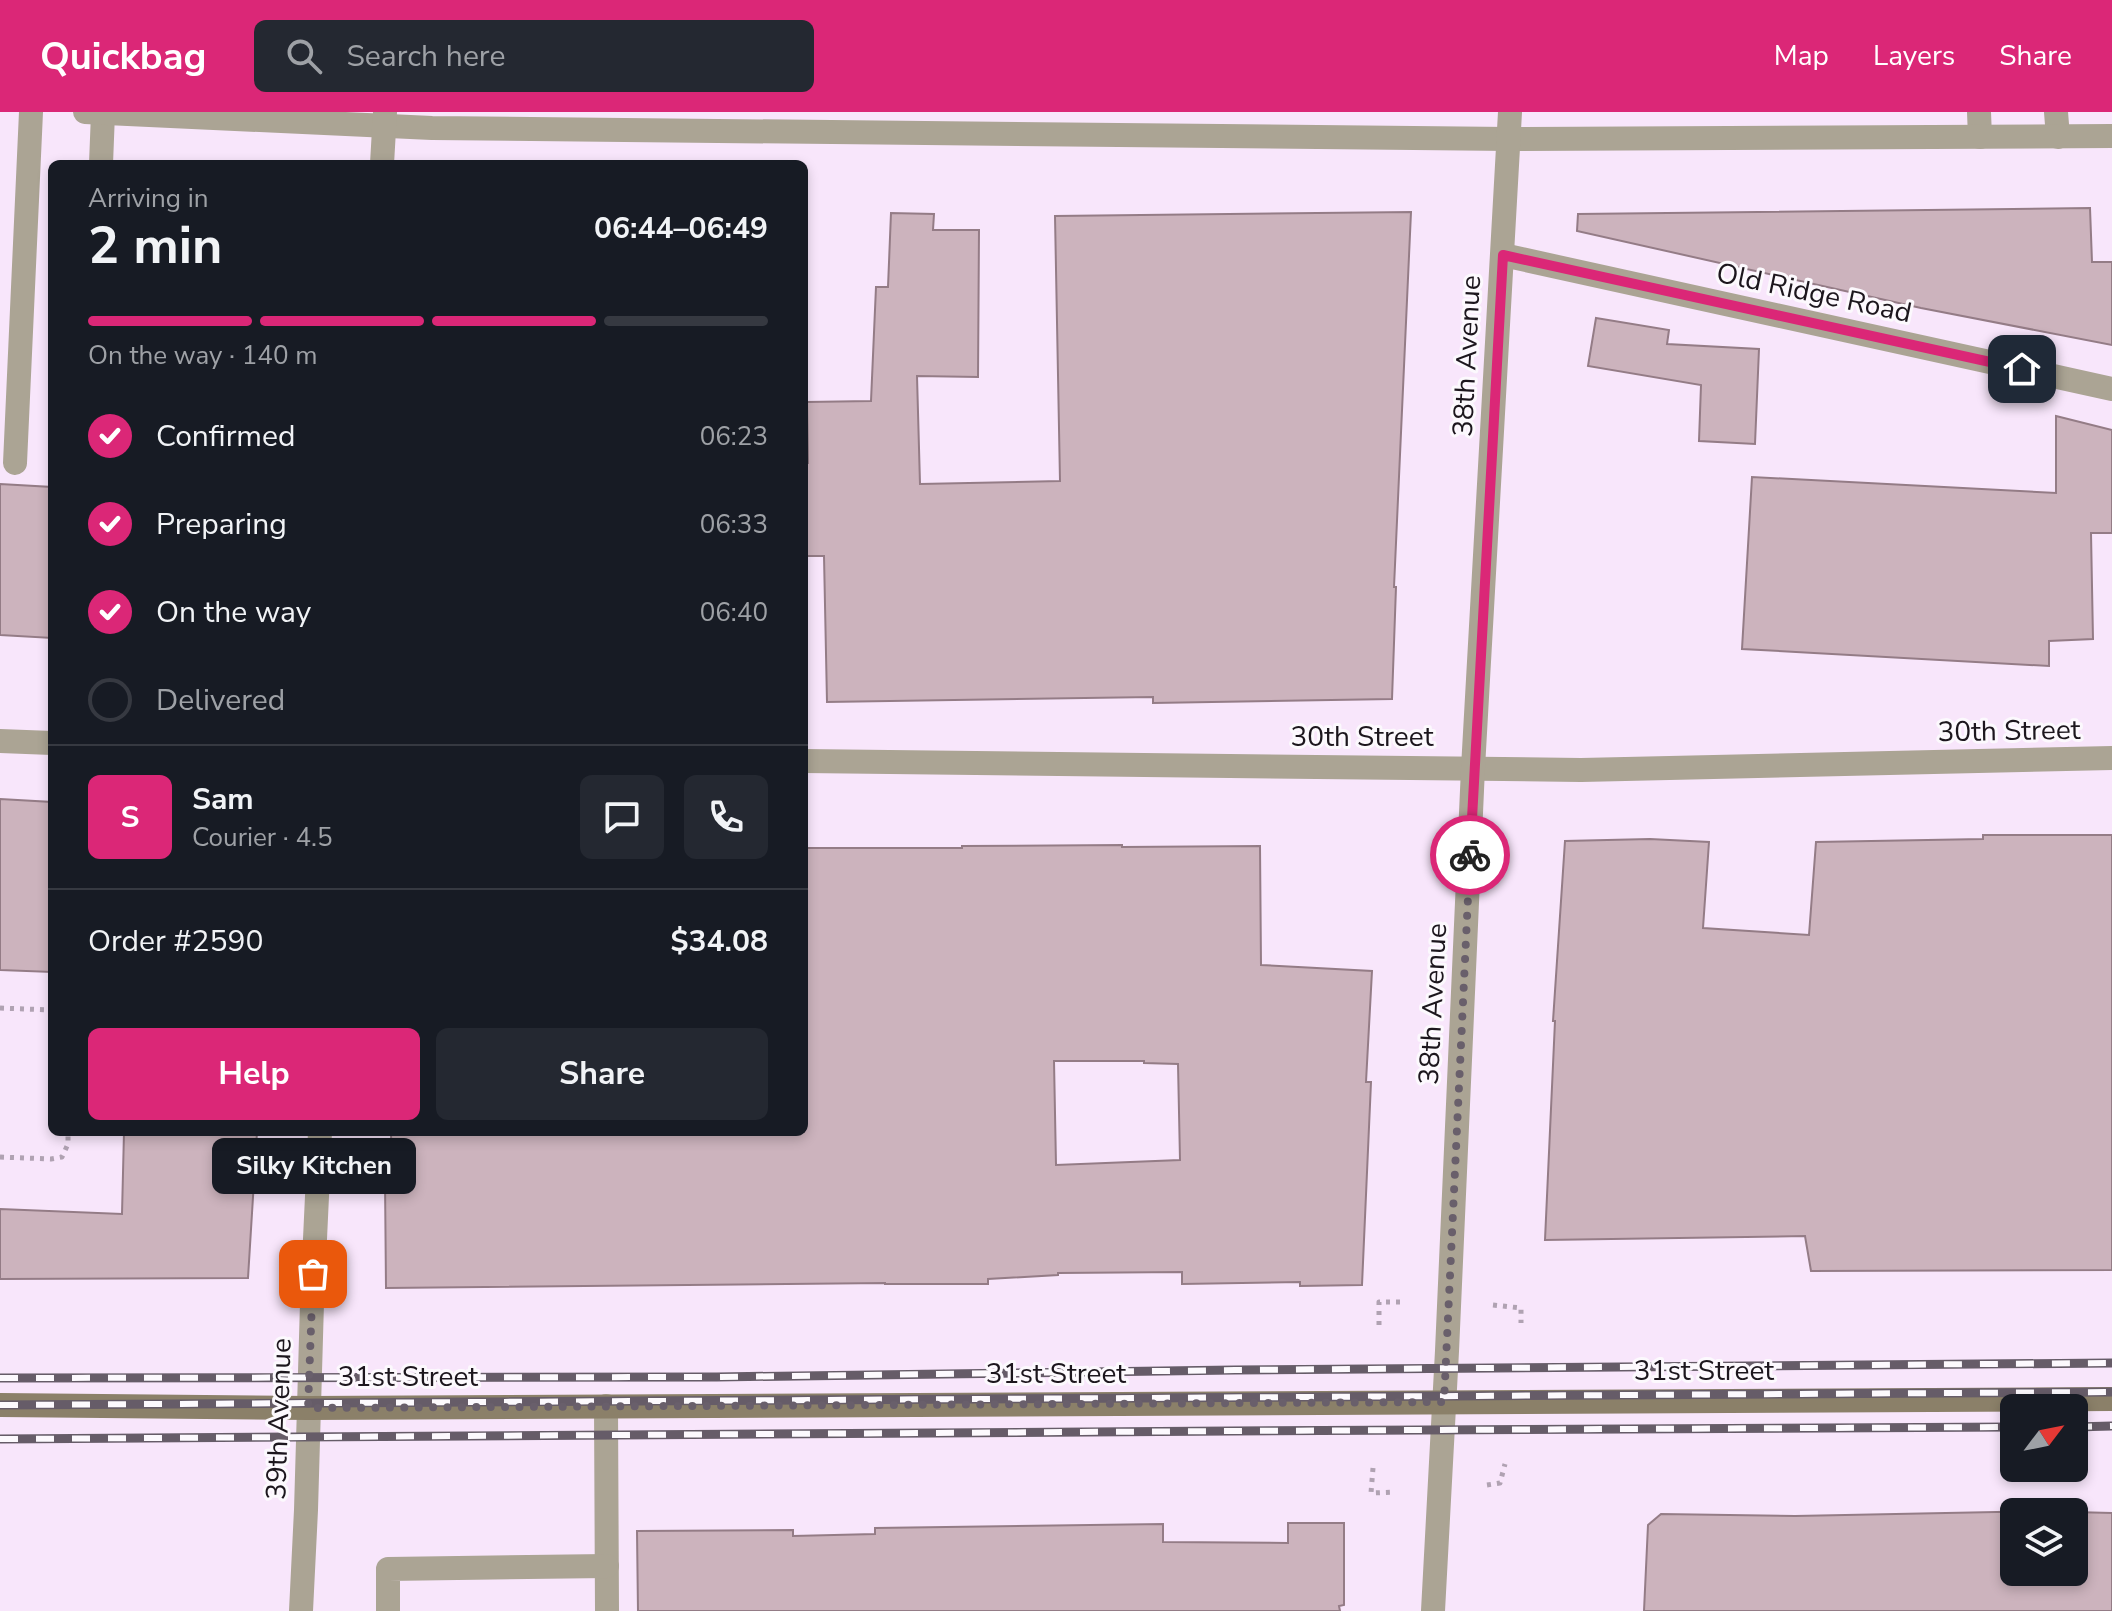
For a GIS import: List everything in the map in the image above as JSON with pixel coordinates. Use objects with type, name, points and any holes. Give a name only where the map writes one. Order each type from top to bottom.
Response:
[{"type":"main road","name":"31st Street","points":[[0,1405],[308,1408],[2112,1399]]},
{"type":"street","points":[[15,463],[31,112]]},
{"type":"street","points":[[85,112],[1509,139],[2112,136]]},
{"type":"street","name":"38th Avenue","points":[[1433,1611],[1473,768],[1510,112]]},
{"type":"street","points":[[1979,112],[1980,137]]},
{"type":"street","points":[[2056,112],[2058,137]]},
{"type":"street","points":[[101,160],[103,113]]},
{"type":"street","points":[[382,160],[384,119]]},
{"type":"street","name":"Old Ridge Road","points":[[1503,255],[2112,389]]},
{"type":"street","points":[[0,741],[48,743]]},
{"type":"street","name":"30th Street","points":[[808,761],[1581,770],[2112,758]]},
{"type":"street","name":"39th Avenue","points":[[301,1611],[320,1136]]},
{"type":"street","points":[[606,1406],[607,1611]]},
{"type":"street","points":[[388,1611],[388,1569],[607,1566]]},
{"type":"path","points":[[0,1008],[48,1010]]},
{"type":"path","points":[[0,1157],[62,1157],[68,1136]]},
{"type":"path","points":[[1379,1325],[1379,1302],[1403,1302]]},
{"type":"path","points":[[1493,1305],[1521,1308],[1521,1323]]},
{"type":"path","points":[[1487,1485],[1500,1483],[1505,1464]]},
{"type":"path","points":[[1373,1468],[1371,1493],[1395,1492]]},
{"type":"building","points":[[2090,208],[2092,262],[2112,262],[2112,345],[1921,308],[1577,231],[1578,214]]},
{"type":"building","points":[[1411,212],[1392,699],[1153,703],[1153,697],[827,702],[824,556],[808,556],[808,402],[871,401],[876,287],[888,287],[891,213],[934,214],[933,230],[979,230],[978,377],[917,376],[920,484],[1060,481],[1055,216]]},
{"type":"building","points":[[1596,318],[1669,330],[1667,344],[1759,349],[1755,444],[1699,441],[1701,385],[1588,366]]},
{"type":"building","points":[[2056,416],[2112,430],[2112,533],[2091,533],[2093,639],[2049,641],[2049,666],[1742,649],[1752,477],[2056,493]]},
{"type":"building","points":[[0,484],[48,487],[48,638],[0,635]]},
{"type":"building","points":[[0,799],[48,802],[48,972],[0,970]]},
{"type":"building","points":[[1983,835],[2112,835],[2112,1270],[1811,1271],[1805,1236],[1545,1240],[1553,1021],[1565,841],[1650,839],[1709,842],[1703,928],[1809,935],[1816,842],[1983,839]]},
{"type":"building","points":[[1260,846],[1261,965],[1372,971],[1366,1082],[1371,1082],[1362,1285],[1300,1286],[1300,1282],[1182,1284],[1182,1272],[1058,1273],[988,1279],[988,1284],[386,1288],[385,1181],[392,1181],[391,1136],[808,1136],[808,848]],"holes":[[[1054,1061],[1178,1064],[1180,1160],[1056,1165]]]},
{"type":"building","points":[[124,1136],[257,1136],[248,1278],[0,1279],[0,1209],[122,1214]]},
{"type":"building","points":[[2000,1512],[2000,1586],[2088,1586],[2088,1512],[2112,1513],[2112,1611],[1644,1611],[1648,1525],[1661,1514],[1795,1516]]},
{"type":"building","points":[[1288,1523],[1344,1523],[1344,1605],[1339,1606],[1340,1611],[638,1611],[637,1531],[793,1530],[793,1536],[875,1534],[875,1528],[1163,1524],[1163,1542],[1288,1543]]},
{"type":"railway","points":[[0,1378],[717,1377],[2112,1363]]},
{"type":"railway","points":[[0,1405],[2112,1392]]},
{"type":"railway","points":[[2088,1427],[2112,1426]]},
{"type":"railway","points":[[0,1439],[2000,1427]]},
{"type":"way so far","points":[[313,1274],[308,1408],[1444,1402],[1470,855]]},
{"type":"place","name":"Silky Kitchen","points":[[313,1274]]},
{"type":"route","points":[[1470,855],[1503,255],[2022,369]]}]
